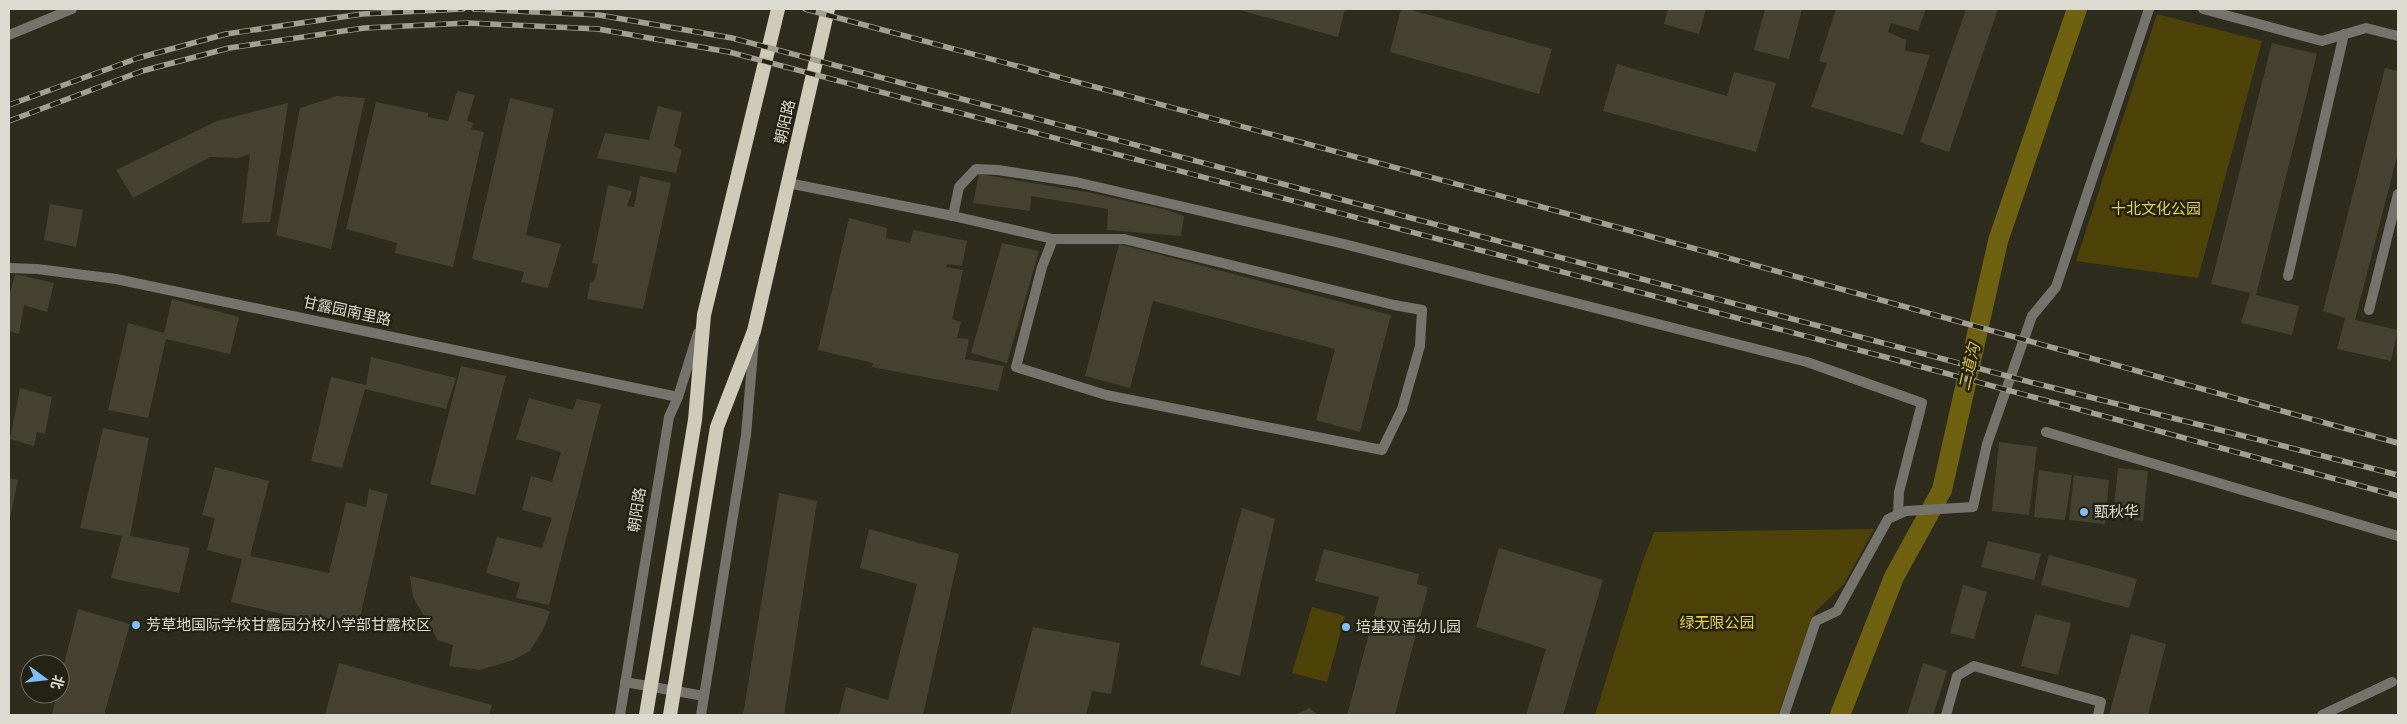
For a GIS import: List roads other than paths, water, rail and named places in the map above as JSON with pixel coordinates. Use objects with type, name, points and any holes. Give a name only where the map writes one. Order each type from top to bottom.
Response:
[{"type":"highway","name":"朝阳路","points":[[646,715],[695,420],[704,315],[778,9]]},
{"type":"highway","name":"朝阳路","points":[[670,715],[717,427],[754,331],[828,9]]},
{"type":"street","points":[[9,35],[72,9]]},
{"type":"street","points":[[1784,715],[1816,621],[1837,611],[1888,519],[1902,513],[1973,507],[1988,444],[2032,316],[2056,286],[2149,9]]},
{"type":"street","points":[[2203,9],[2322,41],[2366,28],[2398,36]]},
{"type":"street","points":[[2288,276],[2344,34]]},
{"type":"street","points":[[953,216],[959,187],[976,169],[998,170],[1076,182],[1344,244],[1807,362],[1922,403],[1899,492],[1902,513]]},
{"type":"street","points":[[788,183],[953,216],[1053,239],[1124,239],[1422,310],[1418,355],[1402,409],[1382,450],[1106,396],[1016,367],[1042,268],[1053,239]]},
{"type":"street","points":[[2369,310],[2398,194]]},
{"type":"street","name":"甘露园南里路","points":[[9,268],[37,269],[116,279],[678,397]]},
{"type":"street","name":"朝阳路","points":[[620,715],[669,417],[678,397],[704,315]]},
{"type":"street","name":"朝阳路","points":[[701,715],[746,435],[754,331]]},
{"type":"street","points":[[2046,432],[2398,536]]},
{"type":"street","points":[[1946,715],[1957,676],[1974,666],[2101,702],[2098,715]]},
{"type":"street","points":[[625,682],[704,696]]},
{"type":"street","points":[[2322,715],[2392,682]]},
{"type":"waterway","name":"二道沟","points":[[1840,715],[1894,577],[1942,490],[1998,241],[2077,9]]},
{"type":"railway","points":[[9,105],[138,58],[226,34],[362,14],[463,9]]},
{"type":"railway","points":[[474,9],[599,15],[732,38],[2034,383],[2398,475]]},
{"type":"railway","points":[[805,9],[1620,228],[2398,443]]},
{"type":"railway","points":[[9,121],[142,71],[229,48],[364,28],[468,23],[598,29],[729,52],[1904,362],[2398,496]]},
{"type":"place","name":"甄秋华","points":[[2084,512]]},
{"type":"place","name":"芳草地国际学校甘露园分校小学部甘露校区","points":[[136,625]]},
{"type":"place","name":"培基双语幼儿园","points":[[1346,627]]},
{"type":"park label","name":"十北文化公园","points":[[2156,209]]},
{"type":"park label","name":"绿无限公园","points":[[1717,623]]}]
